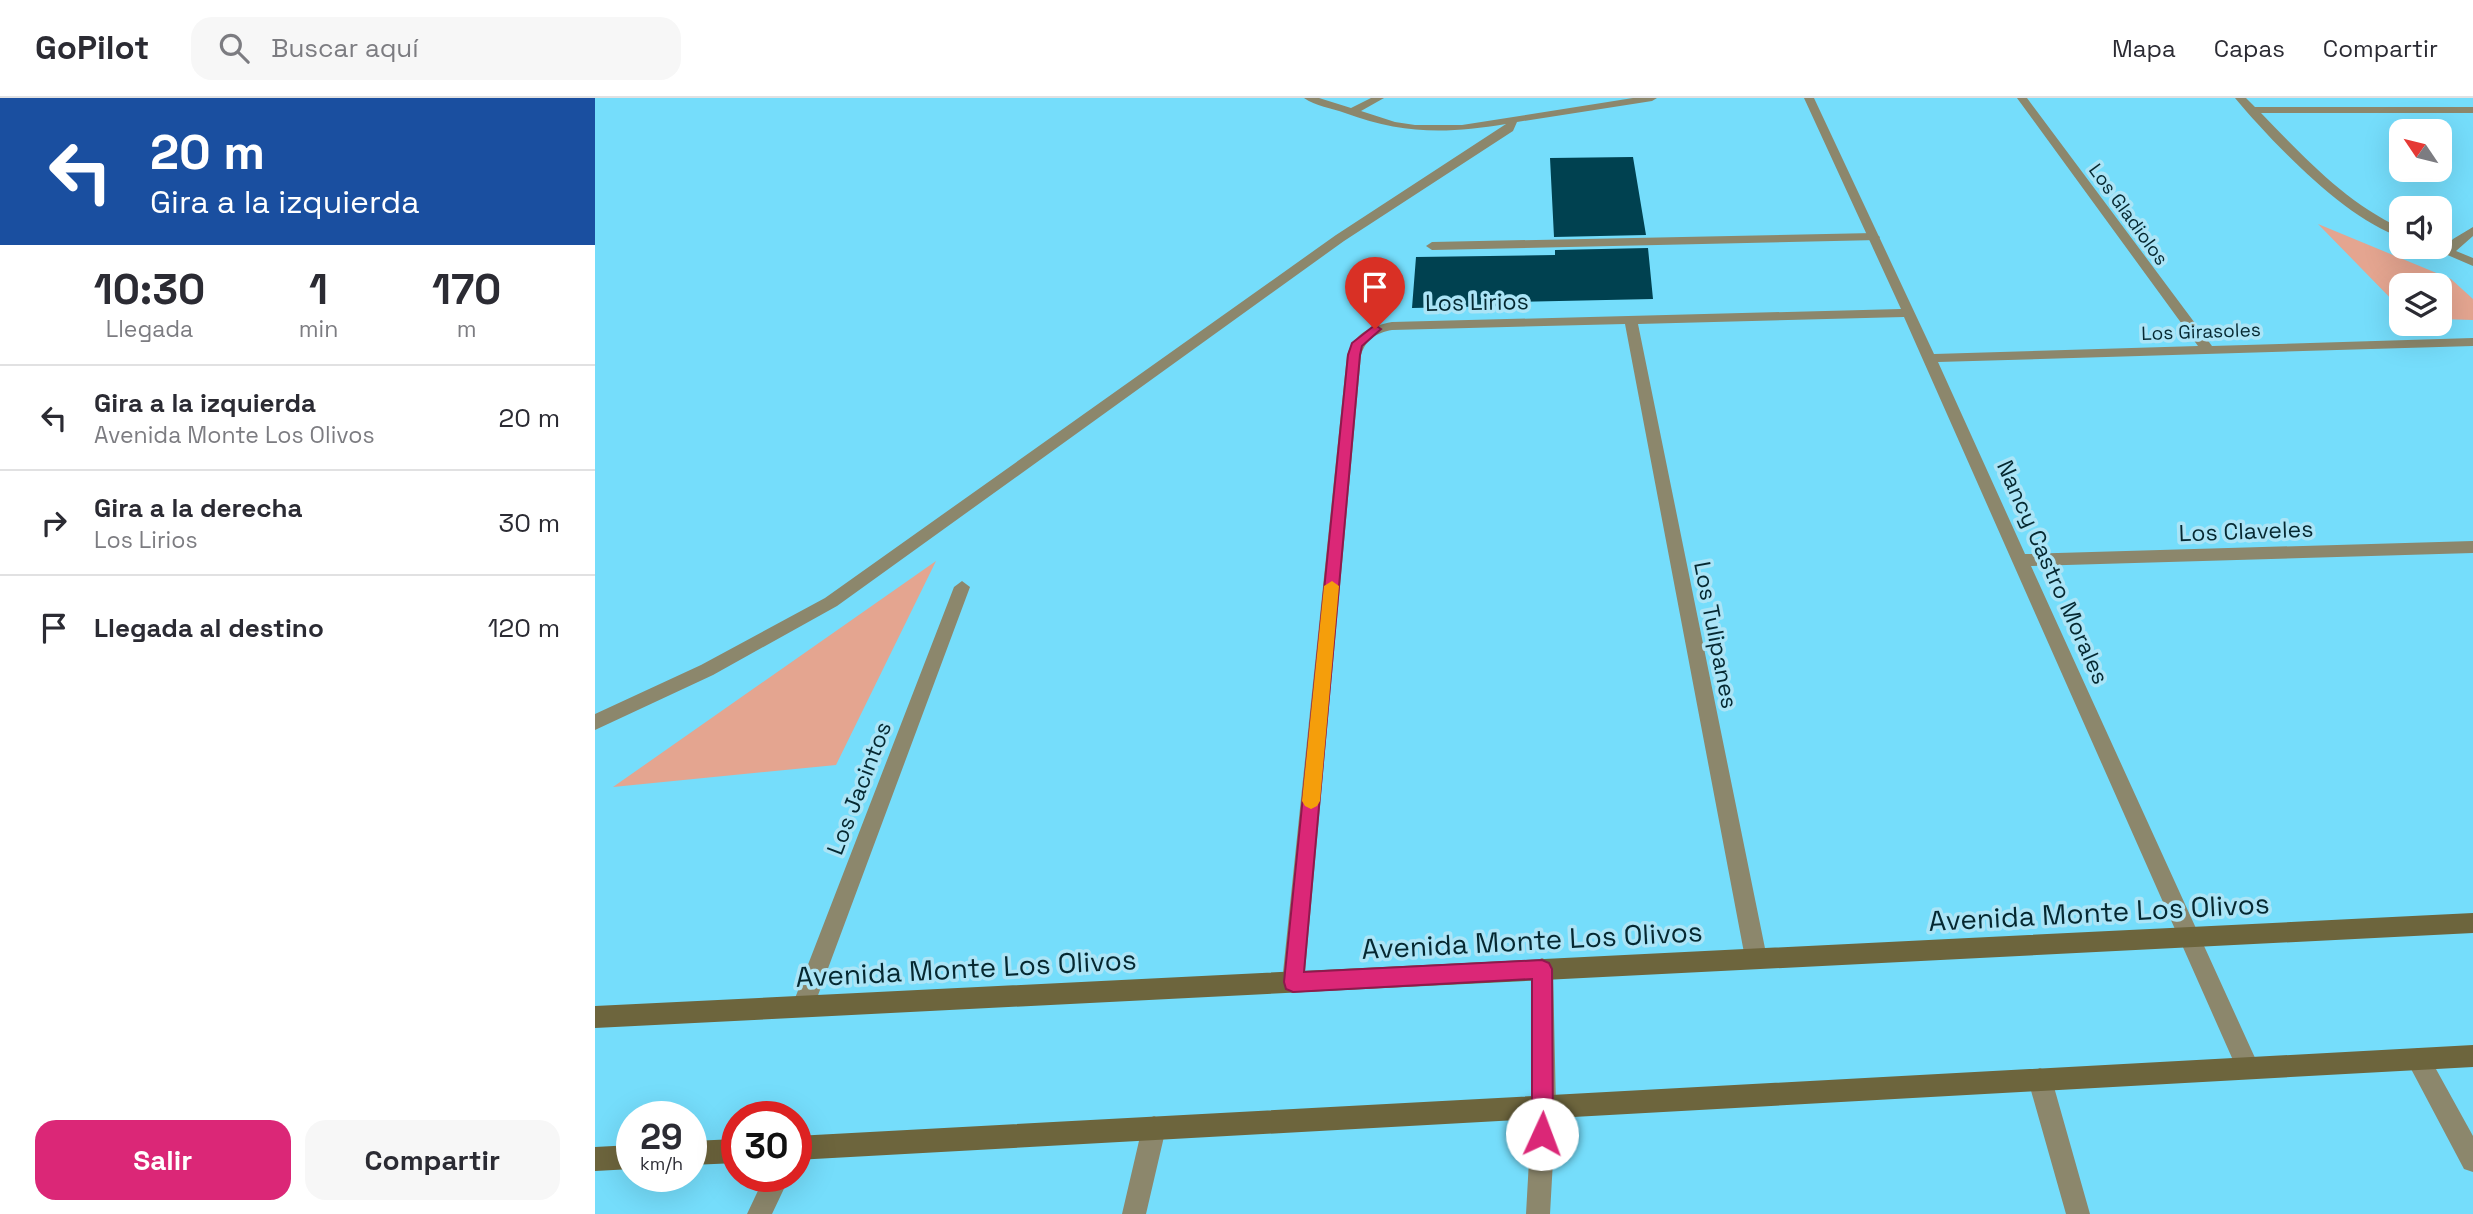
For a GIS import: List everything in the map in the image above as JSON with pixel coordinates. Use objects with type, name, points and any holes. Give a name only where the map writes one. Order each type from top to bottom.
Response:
[{"type":"street","points":[[1310,98],[1394,125],[1415,128],[1462,128],[1653,98]]},
{"type":"street","points":[[1351,112],[1379,98]]},
{"type":"street","name":"Nancy Castro Morales","points":[[1809,98],[1909,313],[2248,1068]]},
{"type":"street","name":"Los Gladiolos","points":[[2022,98],[2209,350]]},
{"type":"street","points":[[2240,98],[2348,203],[2389,228]]},
{"type":"street","points":[[2252,110],[2473,110]]},
{"type":"street","points":[[595,722],[707,670],[831,602],[1340,238],[1509,129],[1513,120]]},
{"type":"street","points":[[2452,248],[2473,231]]},
{"type":"street","points":[[1432,246],[1874,237]]},
{"type":"street","points":[[2452,253],[2473,262]]},
{"type":"street","name":"Los Lirios","points":[[1293,982],[1356,345],[1375,329],[1392,326],[1909,313]]},
{"type":"street","name":"Los Tulipanes","points":[[1631,321],[1756,958]]},
{"type":"street","name":"Los Girasoles","points":[[1929,358],[2473,342]]},
{"type":"street","name":"Los Claveles","points":[[2020,560],[2473,547]]},
{"type":"street","name":"Los Jacintos","points":[[803,1006],[962,587]]},
{"type":"street","name":"Avenida Monte Los Olivos","points":[[595,1017],[2473,923]]},
{"type":"street","points":[[1538,1214],[1544,1107],[1542,969]]},
{"type":"street","points":[[812,1147],[2473,1056]]},
{"type":"street","points":[[2418,1059],[2473,1160]]},
{"type":"street","points":[[2041,1080],[2078,1214]]},
{"type":"street","points":[[1134,1214],[1154,1128]]},
{"type":"street","points":[[595,1158],[616,1157]]},
{"type":"street","points":[[759,1214],[770,1192]]},
{"type":"shaded area","points":[[2318,224],[2389,253],[2389,259],[2403,259],[2436,273],[2389,273],[2389,297]]},
{"type":"shaded area","points":[[2452,280],[2473,299],[2473,320],[2452,319]]},
{"type":"shaded area","points":[[936,561],[836,765],[613,787]]},
{"type":"building","points":[[1633,157],[1646,235],[1554,237],[1550,158]]},
{"type":"building","points":[[1648,248],[1653,299],[1507,302],[1507,306],[1412,308],[1416,257],[1555,255],[1555,250]]},
{"type":"slow traffic","points":[[1311,801],[1332,586]]},
{"type":"route","points":[[1375,329],[1356,345],[1354,355],[1293,982],[1542,969],[1542,1134]]}]
